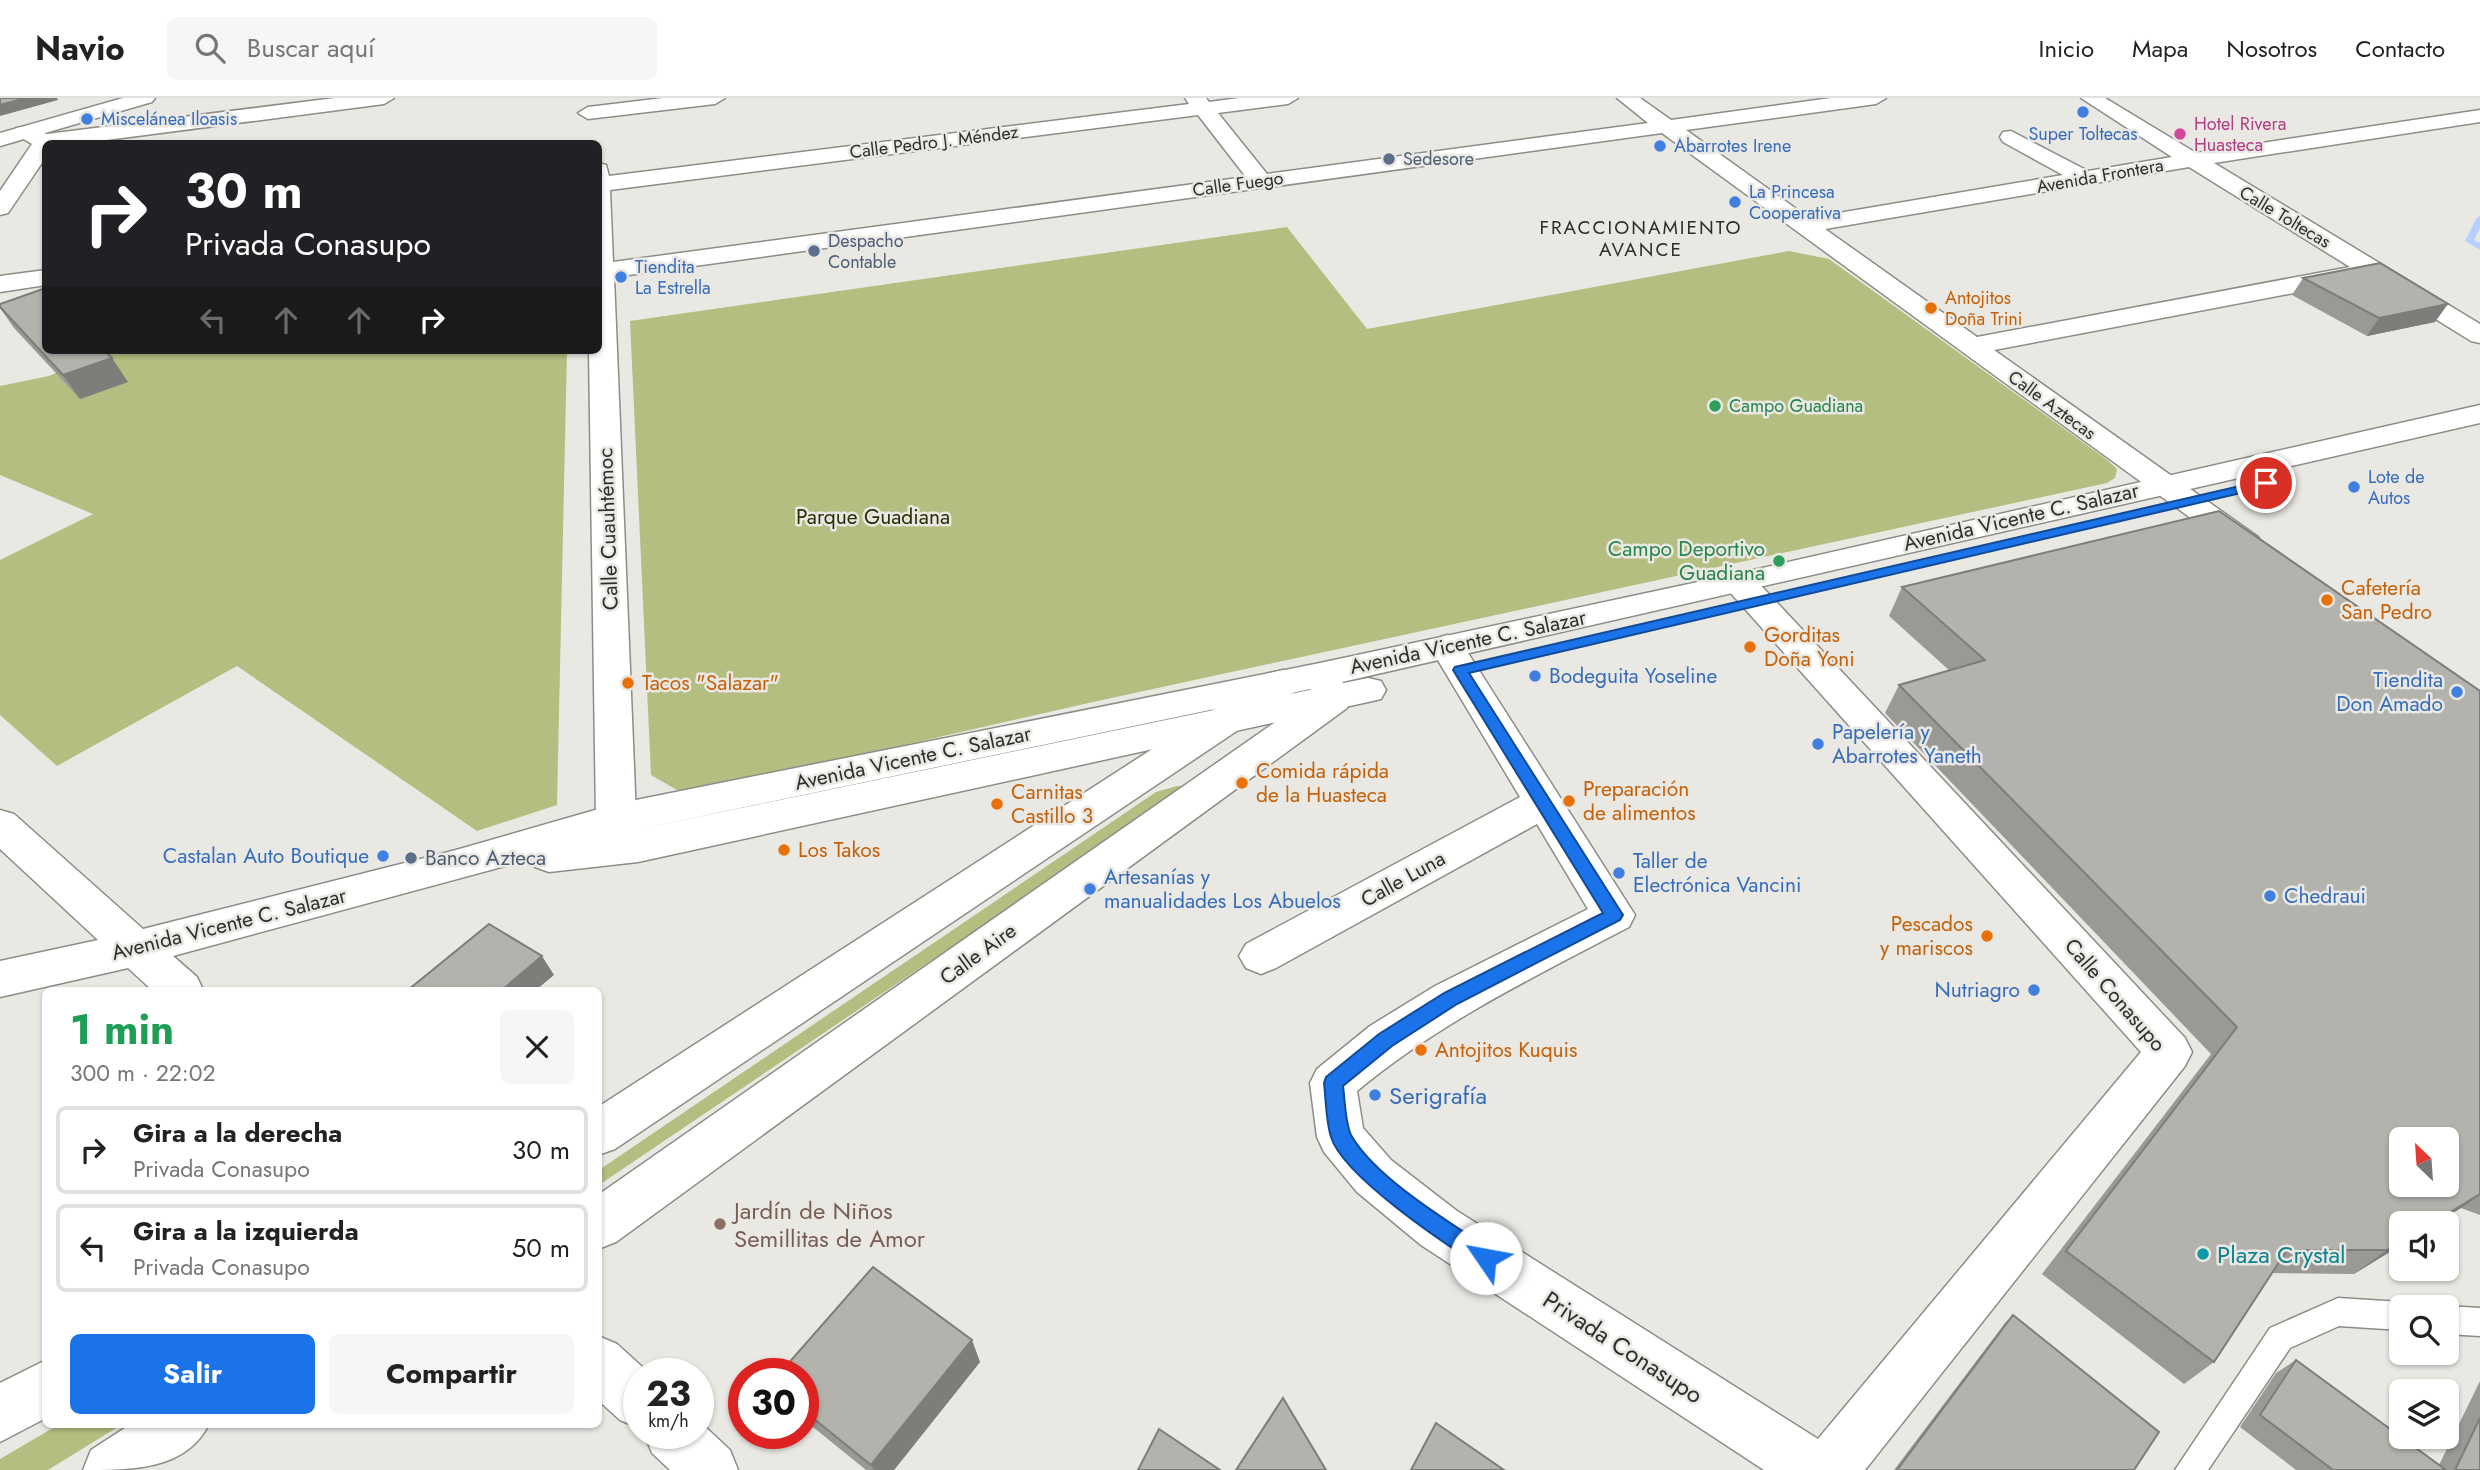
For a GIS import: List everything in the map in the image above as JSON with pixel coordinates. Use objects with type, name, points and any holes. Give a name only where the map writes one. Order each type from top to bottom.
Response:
[{"type":"street","points":[[0,128],[104,98]]},
{"type":"street","points":[[0,208],[34,137],[145,98]]},
{"type":"street","points":[[0,140],[235,126],[384,98]]},
{"type":"street","points":[[589,115],[715,98]]},
{"type":"street","name":"Calle Pedro J. Méndez","points":[[602,190],[1199,103],[1288,98]]},
{"type":"street","name":"Calle Aztecas","points":[[1627,98],[2277,565]]},
{"type":"street","name":"Calle Fuego","points":[[602,271],[1876,98]]},
{"type":"street","name":"Calle Toltecas","points":[[2091,98],[2480,335]]},
{"type":"street","points":[[1199,103],[1261,181]]},
{"type":"street","name":"Avenida Frontera","points":[[1804,226],[2192,160],[2480,117]]},
{"type":"street","points":[[2011,137],[2084,178]]},
{"type":"street","points":[[1971,346],[2372,270]]},
{"type":"street","points":[[0,284],[42,278]]},
{"type":"street","name":"Calle Cuauhtémoc","points":[[602,293],[627,833]]},
{"type":"street","name":"Avenida Vicente C. Salazar","points":[[0,979],[135,949],[456,866],[1219,724],[1327,687],[1749,593],[2174,493],[2480,414]]},
{"type":"street","name":"Avenida Vicente C. Salazar","points":[[2174,493],[2480,434]]},
{"type":"street","name":"Calle Conasupo","points":[[1749,593],[2169,1052],[1829,1470]]},
{"type":"street","name":"Privada Conasupo","points":[[1453,659],[1614,915],[1451,999],[1386,1040],[1333,1083],[1341,1137],[1374,1176],[1439,1228],[1815,1470]]},
{"type":"street","points":[[602,1131],[1283,682]]},
{"type":"street","name":"Avenida Vicente C. Salazar","points":[[627,833],[1283,682],[1327,687]]},
{"type":"street","name":"Calle Aire","points":[[602,1222],[1327,687]]},
{"type":"street","name":"Calle Luna","points":[[1261,956],[1544,802]]},
{"type":"street","points":[[0,825],[178,987]]},
{"type":"street","points":[[602,1367],[623,1386]]},
{"type":"street","points":[[0,1414],[42,1389]]},
{"type":"street","points":[[111,1470],[176,1428]]},
{"type":"street","points":[[688,1449],[710,1470]]},
{"type":"lane","points":[[2190,1470],[2280,1338],[2337,1312],[2389,1315]]},
{"type":"lane","points":[[2459,1321],[2480,1322]]},
{"type":"green space","name":"Parque Guadiana","points":[[1287,227],[1367,329],[1789,251],[1829,259],[2106,459],[2117,469],[2115,478],[2107,483],[1093,702],[694,793],[677,790],[651,775],[630,321]]},
{"type":"green space","points":[[100,354],[567,354],[557,805],[477,831],[237,666],[57,766],[0,715],[0,560],[93,514],[0,475],[0,386],[49,376]]},
{"type":"green space","points":[[1177,786],[1189,786],[602,1183],[602,1168],[1156,792]]},
{"type":"green space","points":[[53,1428],[116,1428],[48,1470],[0,1470],[0,1459]]},
{"type":"building","points":[[0,98],[26,98],[0,105]]},
{"type":"building","points":[[2380,263],[2448,304],[2379,318],[2303,278]]},
{"type":"building","points":[[42,289],[42,352],[0,307],[0,304]]},
{"type":"building","points":[[44,354],[108,354],[112,358],[63,375]]},
{"type":"building","name":"Chedraui","points":[[2219,511],[2480,691],[2480,1194],[2452,1211],[2389,1211],[2387,1250],[2287,1250],[2214,1362],[2066,1251],[2237,1027],[1899,685],[1985,660],[1902,587]]},
{"type":"building","points":[[489,924],[542,956],[506,987],[412,987]]},
{"type":"building","points":[[873,1267],[972,1340],[871,1465],[819,1423],[819,1358],[793,1358]]},
{"type":"building","points":[[2013,1315],[2159,1432],[2134,1470],[1897,1470]]},
{"type":"building","points":[[2296,1360],[2389,1428],[2389,1449],[2417,1449],[2446,1470],[2333,1470],[2260,1415]]},
{"type":"building","points":[[1283,1398],[1326,1470],[1236,1470]]},
{"type":"building","points":[[2480,1418],[2480,1470],[2455,1470]]},
{"type":"building","points":[[1436,1423],[1504,1470],[1411,1470]]},
{"type":"building","points":[[1159,1429],[1220,1470],[1138,1470]]},
{"type":"waterway","points":[[2480,219],[2469,241],[2480,247]]},
{"type":"place","name":"Super Toltecas","points":[[2083,112]]},
{"type":"place","name":"Miscelánea Iloasis","points":[[87,119]]},
{"type":"place","name":"Hotel Rivera Huasteca","points":[[2180,134]]},
{"type":"place","name":"Abarrotes Irene","points":[[1660,146]]},
{"type":"place","name":"Sedesore","points":[[1389,159]]},
{"type":"place","name":"La Princesa Cooperativa","points":[[1735,202]]},
{"type":"place","name":"Despacho Contable","points":[[814,251]]},
{"type":"place","name":"Tiendita La Estrella","points":[[621,277]]},
{"type":"place","name":"Antojitos Doña Trini","points":[[1931,308]]},
{"type":"place","name":"Campo Guadiana","points":[[1715,406]]},
{"type":"place","name":"Lote de Autos","points":[[2354,487]]},
{"type":"place","name":"Campo Deportivo Guadiana","points":[[1779,561]]},
{"type":"place","name":"Cafetería San Pedro","points":[[2327,600]]},
{"type":"place","name":"Gorditas Doña Yoni","points":[[1750,647]]},
{"type":"place","name":"Bodeguita Yoseline","points":[[1535,676]]},
{"type":"place","name":"Tacos \"Salazar\"","points":[[628,683]]},
{"type":"place","name":"Tiendita Don Amado","points":[[2457,692]]},
{"type":"place","name":"Papelería y Abarrotes Yaneth","points":[[1818,744]]},
{"type":"place","name":"Comida rápida de la Huasteca","points":[[1242,783]]},
{"type":"place","name":"Preparación de alimentos","points":[[1569,801]]},
{"type":"place","name":"Carnitas Castillo 3","points":[[997,804]]},
{"type":"place","name":"Los Takos","points":[[784,850]]},
{"type":"place","name":"Castalan Auto Boutique","points":[[383,856]]},
{"type":"place","name":"Banco Azteca","points":[[411,858]]},
{"type":"place","name":"Taller de Electrónica Vancini","points":[[1619,873]]},
{"type":"place","name":"Artesanías y manualidades Los Abuelos","points":[[1090,889]]},
{"type":"place","name":"Chedraui","points":[[2270,896]]},
{"type":"place","name":"Pescados y mariscos","points":[[1987,936]]},
{"type":"place","name":"Nutriagro","points":[[2034,990]]},
{"type":"place","name":"Antojitos Kuquis","points":[[1421,1050]]},
{"type":"place","name":"Serigrafía","points":[[1375,1095]]},
{"type":"place","name":"Jardín de Niños Semillitas de Amor","points":[[720,1224]]},
{"type":"place","name":"Plaza Crystal","points":[[2203,1254]]},
{"type":"district","name":"FRACCIONAMIENTO AVANCE","points":[[1641,238]]},
{"type":"route","points":[[1486,1258],[1439,1228],[1374,1176],[1341,1137],[1333,1083],[1386,1040],[1451,999],[1614,915],[1460,670],[2266,483]]}]
